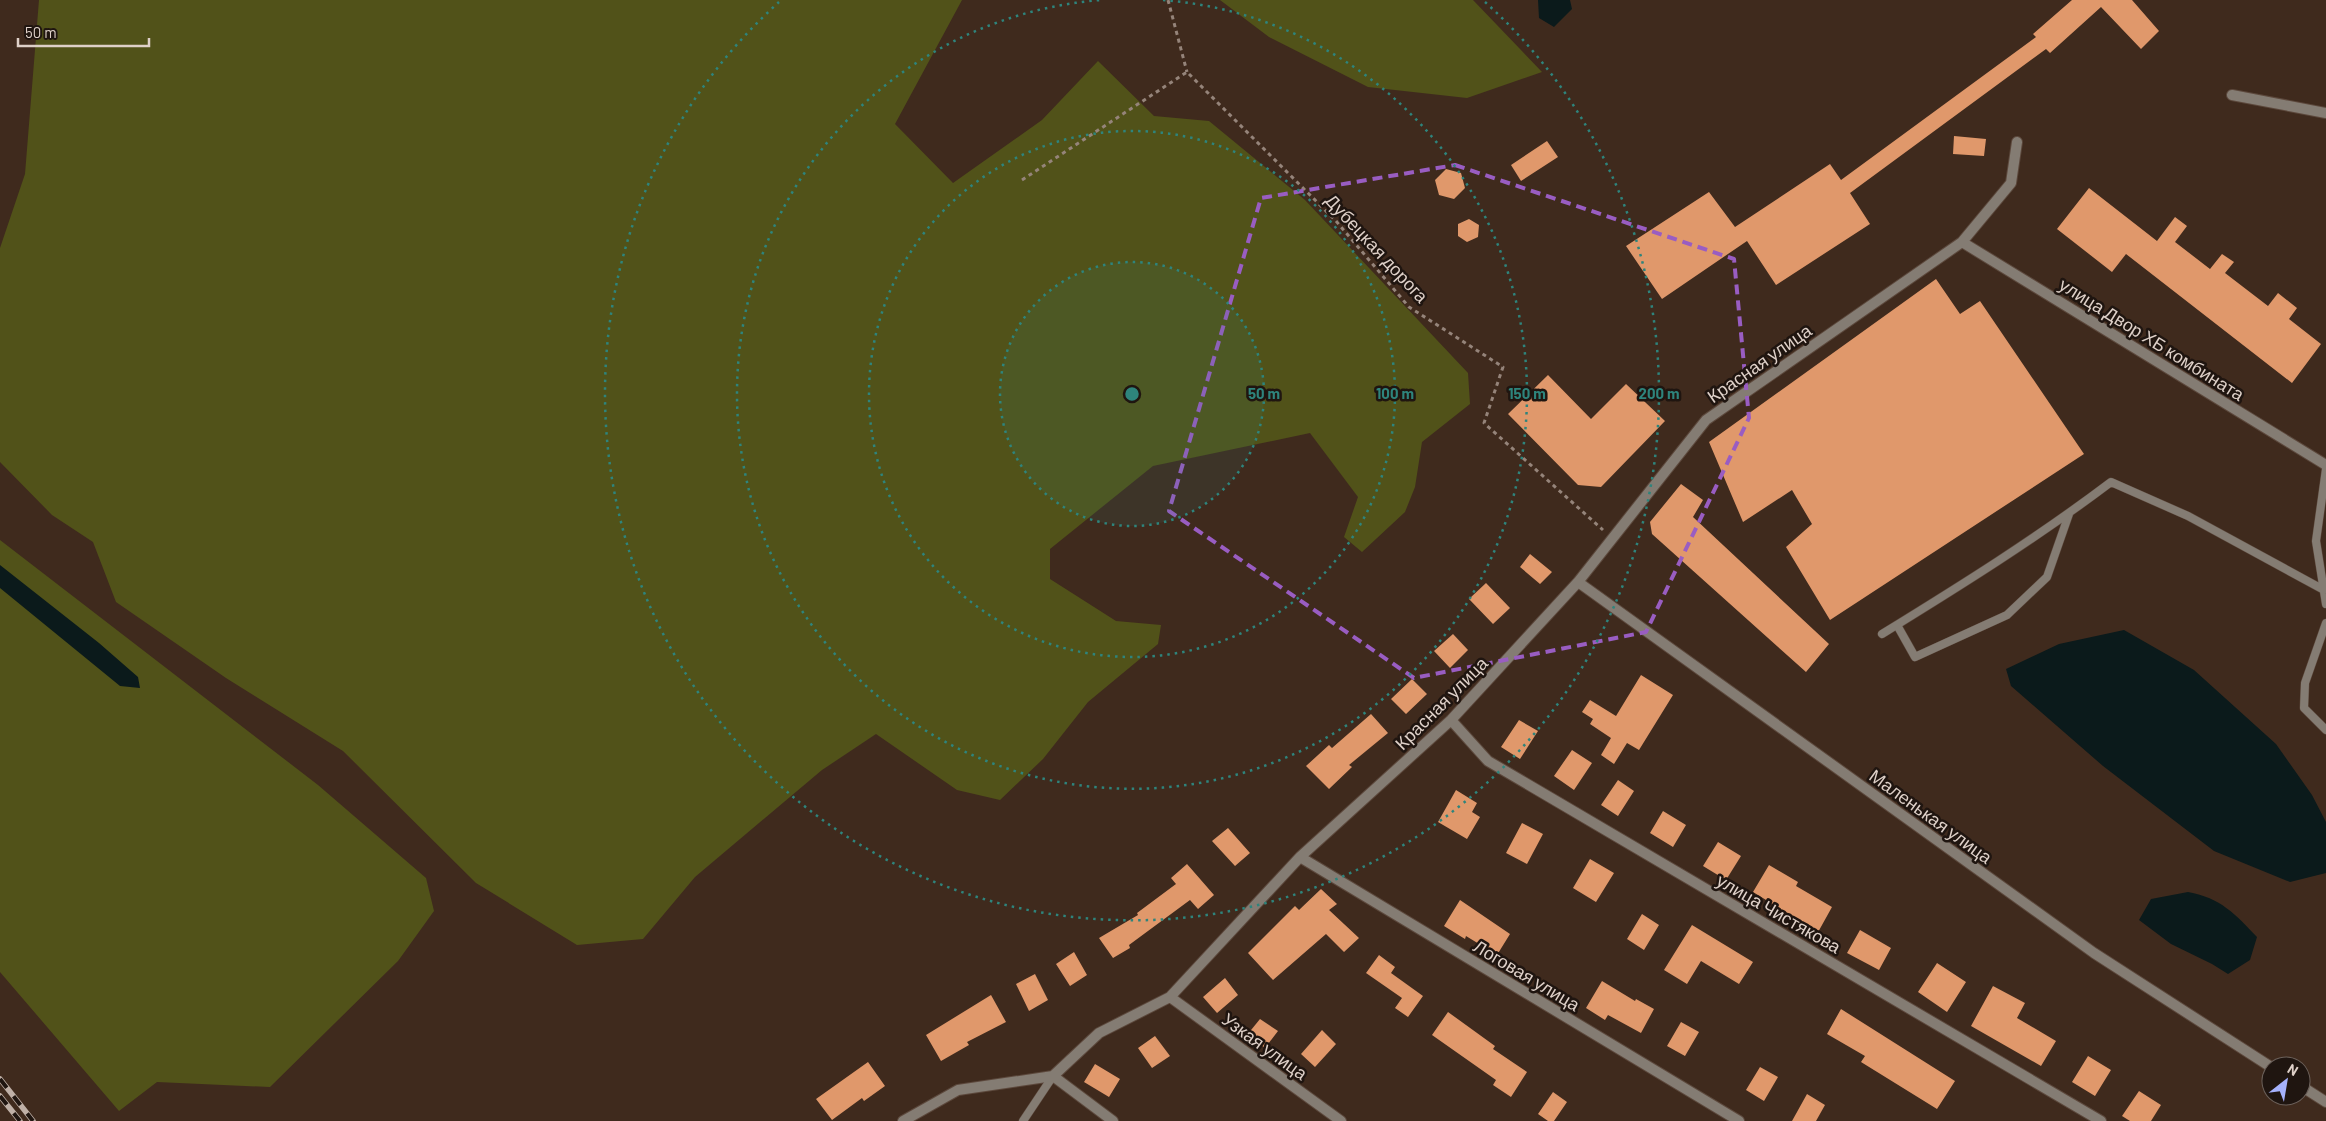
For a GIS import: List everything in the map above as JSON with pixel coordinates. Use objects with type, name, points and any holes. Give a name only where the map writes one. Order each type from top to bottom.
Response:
[{"type":"street","points":[[2232,95],[2326,113]]},
{"type":"street","name":"Красная улица","points":[[1053,1076],[1099,1033],[1170,997],[1300,857],[1452,720],[1578,582],[1706,420],[1962,242],[2011,183],[2017,142]]},
{"type":"street","name":"улица Двор ХБ комбината","points":[[1962,242],[2326,465]]},
{"type":"street","name":"Маленькая улица","points":[[1578,582],[2094,952],[2261,1061]]},
{"type":"street","name":"улица Чистякова","points":[[1452,720],[1488,761],[2101,1121]]},
{"type":"street","name":"Логовая улица","points":[[1300,857],[1739,1121]]},
{"type":"street","name":"Узкая улица","points":[[1170,997],[1341,1121]]},
{"type":"street","points":[[903,1121],[958,1090],[1053,1076],[1113,1121]]},
{"type":"street","points":[[2311,1092],[2326,1102]]},
{"type":"lane","points":[[2326,469],[2316,541],[2326,604]]},
{"type":"lane","points":[[1882,634],[1983,573],[2069,514],[2111,482],[2188,516],[2324,590]]},
{"type":"lane","points":[[1897,625],[1915,657],[2007,615],[2047,577],[2069,514]]},
{"type":"lane","points":[[2326,623],[2305,683],[2304,708],[2326,730]]},
{"type":"lane","points":[[1023,1121],[1053,1076]]},
{"type":"path","points":[[1022,180],[1187,72],[1168,0]]},
{"type":"path","name":"Дубецкая дорога","points":[[1187,72],[1336,221],[1409,307],[1503,367],[1484,423],[1612,539]]},
{"type":"highlighted area","points":[[1455,165],[1734,259],[1749,418],[1646,632],[1414,678],[1169,511],[1261,198]]},
{"type":"shaded area","points":[[39,0],[962,0],[895,124],[953,183],[1042,120],[1098,61],[1154,116],[1209,121],[1305,200],[1468,373],[1470,404],[1422,442],[1415,487],[1405,512],[1362,552],[1344,537],[1358,497],[1310,433],[1153,466],[1050,549],[1050,579],[1116,621],[1161,625],[1158,644],[1088,702],[1043,759],[1000,800],[957,790],[876,734],[822,770],[695,877],[643,939],[577,945],[476,883],[343,751],[226,678],[116,602],[93,542],[52,515],[0,462],[0,248],[25,174]]},
{"type":"shaded area","points":[[1220,0],[1473,0],[1542,72],[1467,98],[1368,87],[1269,37]]},
{"type":"shaded area","points":[[1538,0],[1570,0],[1572,9],[1554,27],[1539,18]]},
{"type":"shaded area","points":[[0,540],[318,785],[426,878],[434,911],[398,961],[270,1087],[157,1082],[119,1111],[0,972]]},
{"type":"shaded area","points":[[0,565],[99,643],[138,677],[140,688],[120,686],[0,588]]},
{"type":"shaded area","points":[[2124,630],[2194,670],[2276,744],[2312,795],[2326,822],[2326,873],[2290,882],[2214,851],[2103,766],[2011,686],[2006,669],[2059,644]]},
{"type":"shaded area","points":[[2188,892],[2210,898],[2227,908],[2257,937],[2250,960],[2228,974],[2171,944],[2139,920],[2151,899]]},
{"type":"building","points":[[2072,0],[2132,0],[2159,31],[2141,49],[2101,7],[2050,53],[2046,49],[1850,193],[1870,224],[1776,285],[1747,241],[1662,299],[1626,246],[1709,192],[1735,227],[1830,164],[1841,180],[2036,37],[2033,34]]},
{"type":"building","points":[[1954,136],[1986,139],[1984,156],[1953,154]]},
{"type":"building","points":[[1547,141],[1558,157],[1521,181],[1511,165]]},
{"type":"building","points":[[1446,169],[1461,173],[1465,188],[1454,199],[1439,195],[1435,180]]},
{"type":"building","points":[[2089,188],[2157,241],[2175,217],[2187,226],[2175,242],[2210,269],[2222,254],[2234,262],[2225,273],[2268,306],[2278,293],[2297,308],[2289,319],[2321,344],[2292,383],[2126,254],[2112,272],[2057,229]]},
{"type":"building","points":[[1469,219],[1479,225],[1478,237],[1467,242],[1458,236],[1458,224]]},
{"type":"building","points":[[1936,279],[1960,314],[1980,301],[2084,454],[1830,620],[1786,547],[1812,524],[1792,490],[1743,522],[1709,442]]},
{"type":"building","points":[[1548,375],[1591,419],[1626,384],[1665,421],[1601,487],[1578,485],[1508,414]]},
{"type":"building","points":[[1681,484],[1703,500],[1693,517],[1829,644],[1806,672],[1652,534],[1650,522]]},
{"type":"building","points":[[1530,554],[1552,572],[1540,584],[1520,567]]},
{"type":"building","points":[[1486,583],[1510,608],[1493,624],[1469,599]]},
{"type":"building","points":[[1453,634],[1468,650],[1450,668],[1434,651]]},
{"type":"building","points":[[1641,675],[1673,695],[1639,750],[1627,743],[1614,764],[1601,755],[1611,738],[1590,724],[1593,719],[1582,712],[1590,700],[1616,716]]},
{"type":"building","points":[[1412,679],[1427,694],[1406,714],[1391,699]]},
{"type":"building","points":[[1371,714],[1388,733],[1349,765],[1352,767],[1329,789],[1306,766],[1329,745],[1332,748]]},
{"type":"building","points":[[1519,720],[1538,731],[1520,759],[1501,747]]},
{"type":"building","points":[[1572,750],[1592,763],[1574,790],[1554,776]]},
{"type":"building","points":[[1618,780],[1634,791],[1618,816],[1601,805]]},
{"type":"building","points":[[1456,790],[1477,803],[1472,812],[1480,817],[1467,839],[1438,822]]},
{"type":"building","points":[[1663,811],[1686,825],[1673,847],[1650,833]]},
{"type":"building","points":[[1522,823],[1543,834],[1527,864],[1506,853]]},
{"type":"building","points":[[1228,828],[1250,853],[1235,866],[1212,841]]},
{"type":"building","points":[[1718,842],[1741,856],[1726,880],[1703,866]]},
{"type":"building","points":[[1590,859],[1614,873],[1596,902],[1573,888]]},
{"type":"building","points":[[1187,864],[1214,895],[1198,909],[1190,900],[1129,945],[1130,948],[1113,958],[1099,938],[1138,915],[1137,913],[1176,884],[1171,878]]},
{"type":"building","points":[[1769,865],[1798,882],[1796,886],[1832,907],[1817,934],[1797,923],[1799,920],[1753,892]]},
{"type":"building","points":[[1321,889],[1337,904],[1329,910],[1359,938],[1344,952],[1326,934],[1273,980],[1248,953],[1295,906],[1299,910]]},
{"type":"building","points":[[1460,900],[1510,934],[1497,955],[1466,936],[1465,939],[1444,926]]},
{"type":"building","points":[[1642,914],[1659,925],[1644,950],[1627,939]]},
{"type":"building","points":[[1692,925],[1753,962],[1739,984],[1701,961],[1687,984],[1664,970]]},
{"type":"building","points":[[1860,930],[1891,948],[1879,970],[1847,953]]},
{"type":"building","points":[[1074,952],[1087,975],[1070,986],[1056,964]]},
{"type":"building","points":[[1379,955],[1395,967],[1391,973],[1423,996],[1408,1017],[1395,1008],[1402,998],[1366,973]]},
{"type":"building","points":[[1937,963],[1966,982],[1947,1012],[1918,992]]},
{"type":"building","points":[[1035,974],[1048,1000],[1029,1011],[1016,984]]},
{"type":"building","points":[[1225,978],[1238,995],[1217,1013],[1203,997]]},
{"type":"building","points":[[1602,981],[1635,1001],[1636,999],[1654,1009],[1641,1033],[1608,1015],[1605,1020],[1586,1008]]},
{"type":"building","points":[[1993,986],[2025,1003],[2017,1018],[2056,1041],[2041,1066],[1971,1026]]},
{"type":"building","points":[[991,995],[1006,1022],[967,1042],[969,1045],[941,1061],[926,1035]]},
{"type":"building","points":[[1841,1009],[1955,1081],[1937,1109],[1861,1062],[1865,1056],[1827,1034]]},
{"type":"building","points":[[1448,1012],[1495,1046],[1493,1049],[1527,1072],[1511,1097],[1493,1085],[1496,1080],[1432,1035]]},
{"type":"building","points":[[1260,1019],[1278,1031],[1265,1048],[1247,1035]]},
{"type":"building","points":[[1681,1022],[1699,1032],[1685,1056],[1667,1046]]},
{"type":"building","points":[[1322,1030],[1336,1044],[1315,1067],[1301,1054]]},
{"type":"building","points":[[1155,1036],[1170,1056],[1152,1068],[1138,1048]]},
{"type":"building","points":[[2088,1056],[2111,1070],[2095,1096],[2072,1082]]},
{"type":"building","points":[[868,1062],[885,1086],[864,1101],[862,1098],[832,1120],[816,1099]]},
{"type":"building","points":[[1095,1064],[1120,1079],[1109,1097],[1084,1082]]},
{"type":"building","points":[[1760,1067],[1778,1077],[1764,1101],[1746,1090]]},
{"type":"building","points":[[2139,1091],[2161,1105],[2151,1121],[2130,1121],[2122,1116]]},
{"type":"building","points":[[1553,1092],[1567,1102],[1554,1121],[1548,1121],[1538,1114]]},
{"type":"building","points":[[1807,1094],[1825,1105],[1816,1121],[1792,1121]]},
{"type":"railway","points":[[0,1079],[33,1121]]},
{"type":"railway","points":[[0,1096],[20,1121]]}]
